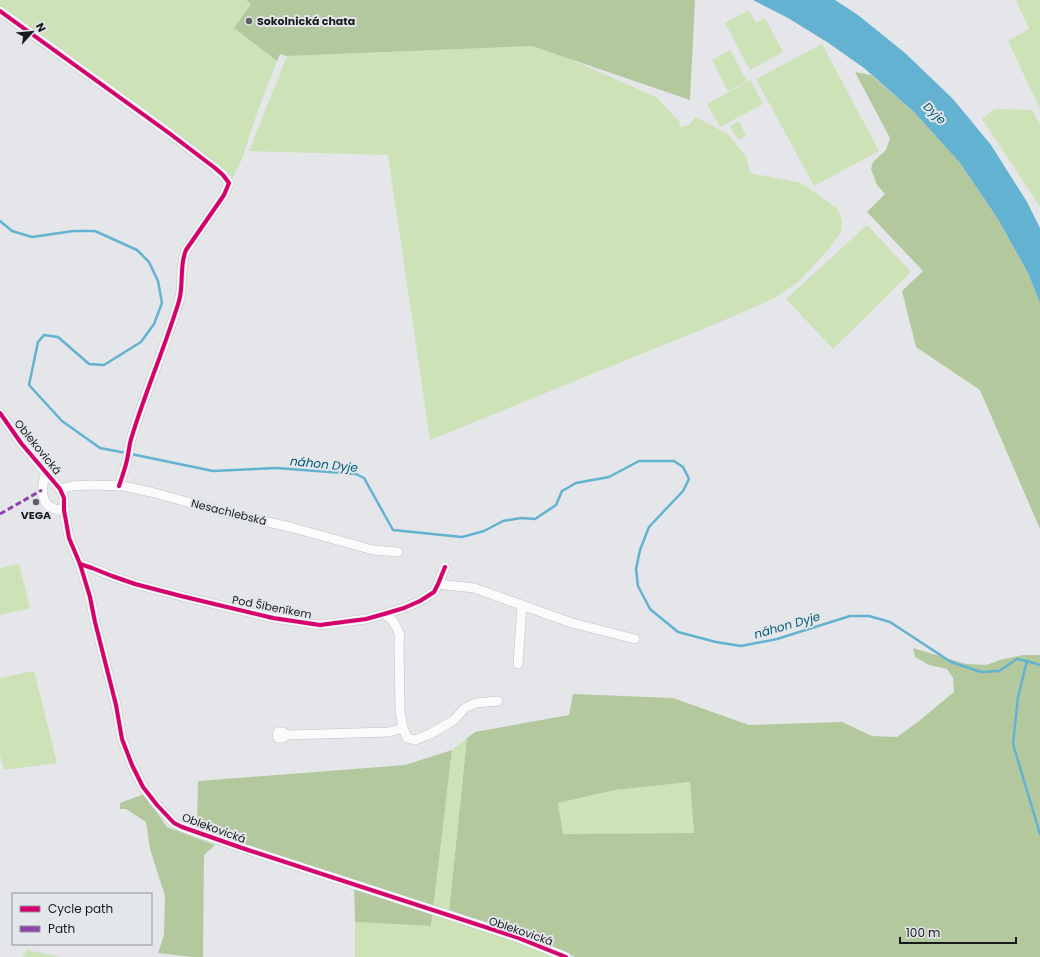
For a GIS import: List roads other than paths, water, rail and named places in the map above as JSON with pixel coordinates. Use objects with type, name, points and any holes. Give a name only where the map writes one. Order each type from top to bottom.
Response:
[{"type":"street","points":[[0,11],[204,159],[223,175],[229,183],[224,194],[186,250],[183,258],[182,283],[179,299],[128,448],[127,459],[119,486]]},
{"type":"street","name":"Oblekovická","points":[[0,413],[22,443],[60,489],[64,498],[64,510],[69,538],[80,564],[90,597],[116,705],[122,739],[132,765],[143,786],[157,805],[174,823],[242,848],[516,937],[566,957]]},
{"type":"street","name":"Oblekovická","points":[[46,472],[42,482],[42,490],[45,501],[50,508],[64,510]]},
{"type":"street","name":"Nesachlebská","points":[[60,489],[72,486],[91,485],[119,486],[150,492],[228,513],[290,527],[373,550],[398,552]]},
{"type":"street","name":"Pod Šibeníkem","points":[[80,564],[135,584],[231,608],[286,620],[320,625],[366,619],[404,608],[420,601],[434,592],[445,567]]},
{"type":"street","points":[[438,584],[474,588],[572,623],[635,640]]},
{"type":"street","points":[[518,664],[522,605]]},
{"type":"street","points":[[384,614],[392,620],[400,636],[400,712],[403,728],[407,738],[415,740],[430,734],[454,720],[465,708],[476,703],[498,701]]},
{"type":"street","points":[[288,735],[389,732],[403,728]]},
{"type":"water","name":"Dyje","points":[[753,0],[835,0],[858,15],[905,53],[953,99],[991,145],[1027,202],[1040,228],[1040,303],[1028,273],[998,219],[960,163],[915,113],[864,68],[827,42],[788,18]]},
{"type":"waterway","name":"náhon Dyje","points":[[0,221],[12,231],[32,237],[73,231],[95,231],[137,250],[149,262],[158,281],[162,303],[154,324],[141,342],[104,365],[89,364],[58,337],[44,335],[38,342],[29,385],[62,421],[100,448],[126,453]]},
{"type":"waterway","name":"náhon Dyje","points":[[131,454],[213,471],[276,468],[356,474],[364,478],[393,530],[462,537],[484,531],[503,521],[521,518],[535,519],[556,505],[562,491],[576,483],[609,477],[639,461],[674,461],[683,467],[689,479],[683,491],[649,527],[640,550],[636,569],[638,586],[650,609],[678,632],[716,642],[741,646],[777,639],[850,616],[869,616],[890,622],[951,662],[981,672],[999,671],[1017,659],[1040,665]]},
{"type":"waterway","points":[[1027,661],[1018,697],[1013,744],[1040,834]]},
{"type":"place","name":"Sokolnická chata","points":[[249,21]]},
{"type":"place","name":"VEGA","points":[[36,502]]}]
